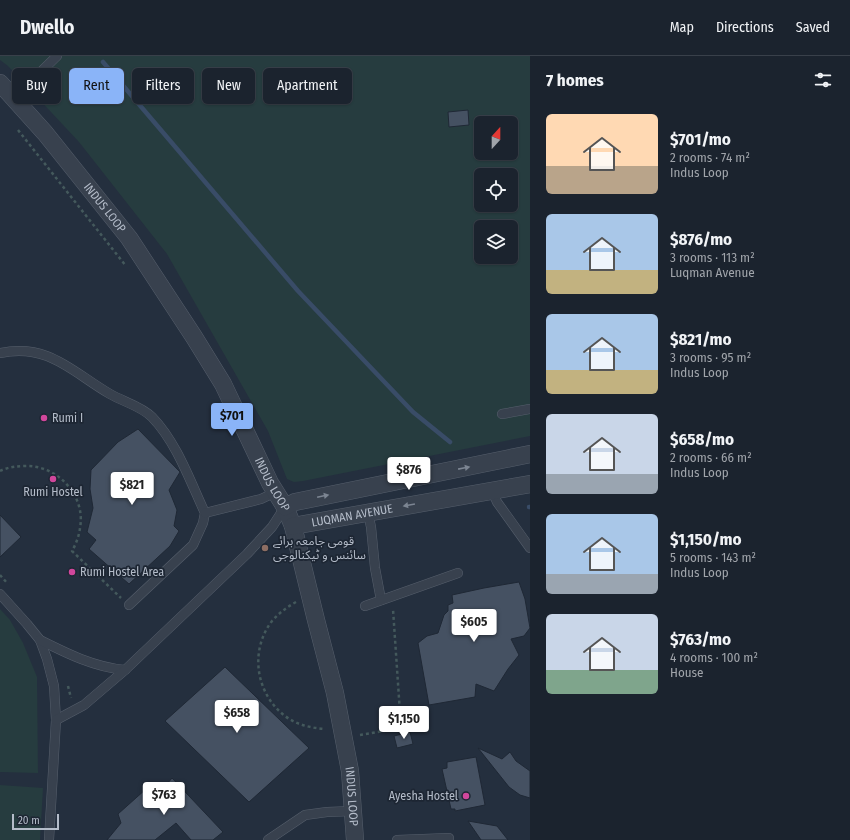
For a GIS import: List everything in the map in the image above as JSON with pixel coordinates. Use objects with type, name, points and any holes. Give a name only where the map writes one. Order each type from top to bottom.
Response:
[{"type":"street","name":"INDUS LOOP","points":[[0,82],[12,96]]},
{"type":"street","name":"INDUS LOOP","points":[[19,104],[45,133],[129,238],[223,384],[276,492],[286,507],[293,526],[335,693],[350,771],[355,840]]},
{"type":"street","name":"LUQMAN AVENUE","points":[[286,507],[295,502],[530,454]]},
{"type":"street","name":"LUQMAN AVENUE","points":[[293,526],[530,484]]},
{"type":"lane","points":[[44,68],[56,56]]},
{"type":"lane","points":[[0,353],[23,350],[40,353],[60,361],[100,388],[121,400],[134,404],[152,417],[170,440],[205,513],[203,523],[193,545],[129,605]]},
{"type":"lane","points":[[502,414],[530,409]]},
{"type":"lane","points":[[492,491],[497,502],[530,548]]},
{"type":"lane","points":[[205,513],[261,499],[276,492]]},
{"type":"lane","points":[[56,720],[84,705],[125,670],[247,554],[272,527],[286,507]]},
{"type":"lane","points":[[368,513],[371,527],[375,568],[381,600]]},
{"type":"lane","points":[[365,606],[458,573]]},
{"type":"lane","points":[[0,594],[28,624],[40,640],[54,686],[56,720],[49,840]]},
{"type":"lane","points":[[40,640],[94,665],[111,669],[125,670]]},
{"type":"lane","points":[[268,840],[305,815],[327,812],[353,812]]},
{"type":"lane","points":[[397,840],[449,838]]},
{"type":"path","points":[[0,472],[16,466],[34,466],[49,471],[61,478],[70,487],[80,510],[81,526],[77,541],[72,551],[129,605]]},
{"type":"path","points":[[355,735],[401,728],[392,596]]},
{"type":"path","points":[[296,602],[283,610],[272,621],[264,634],[258,656],[260,679],[266,694],[274,706],[286,717],[299,724],[314,729],[330,730]]},
{"type":"green space","points":[[0,56],[530,56],[530,436],[303,481],[294,482],[287,479],[268,431],[167,254],[79,142],[44,104],[61,104],[61,68],[12,68],[12,70],[0,60]]},
{"type":"green space","points":[[0,609],[10,620],[23,643],[37,677],[38,773],[0,772]]},
{"type":"green space","points":[[0,785],[43,788],[40,840],[0,840]]},
{"type":"building","points":[[468,110],[469,125],[449,127],[448,112]]},
{"type":"building","points":[[138,429],[180,472],[169,490],[177,510],[174,526],[179,531],[170,546],[129,584],[89,549],[96,540],[87,532],[93,508],[90,489],[91,470],[118,442]]},
{"type":"building","points":[[0,515],[21,537],[0,557]]},
{"type":"building","points":[[519,582],[525,599],[530,628],[524,636],[511,639],[519,655],[494,691],[476,684],[475,697],[429,705],[418,643],[427,636],[438,633],[444,615],[448,611],[448,605],[453,603],[452,595]]},
{"type":"building","points":[[225,667],[309,748],[249,802],[165,721]]},
{"type":"building","points":[[410,732],[413,744],[397,748],[394,736]]},
{"type":"building","points":[[478,748],[502,759],[510,752],[516,761],[530,771],[530,798],[520,795],[509,787]]},
{"type":"building","points":[[476,757],[485,805],[455,811],[455,809],[451,809],[442,769],[447,768],[447,762]]},
{"type":"building","points":[[172,778],[223,832],[213,840],[191,840],[176,823],[155,840],[107,840],[121,823],[118,814],[146,789],[151,794],[157,788],[162,790]]},
{"type":"building","points":[[468,821],[497,826],[508,840],[481,840]]},
{"type":"waterway","points":[[103,62],[298,291],[413,412],[450,442]]},
{"type":"place","name":"Rumi I","points":[[44,418]]},
{"type":"place","name":"Rumi Hostel","points":[[53,479]]},
{"type":"place","name":"قومی جامعہ برائے سائنس و ٹیکنالوجی","points":[[265,548]]},
{"type":"place","name":"Rumi Hostel Area","points":[[72,572]]},
{"type":"place","name":"Ayesha Hostel","points":[[466,796]]}]
